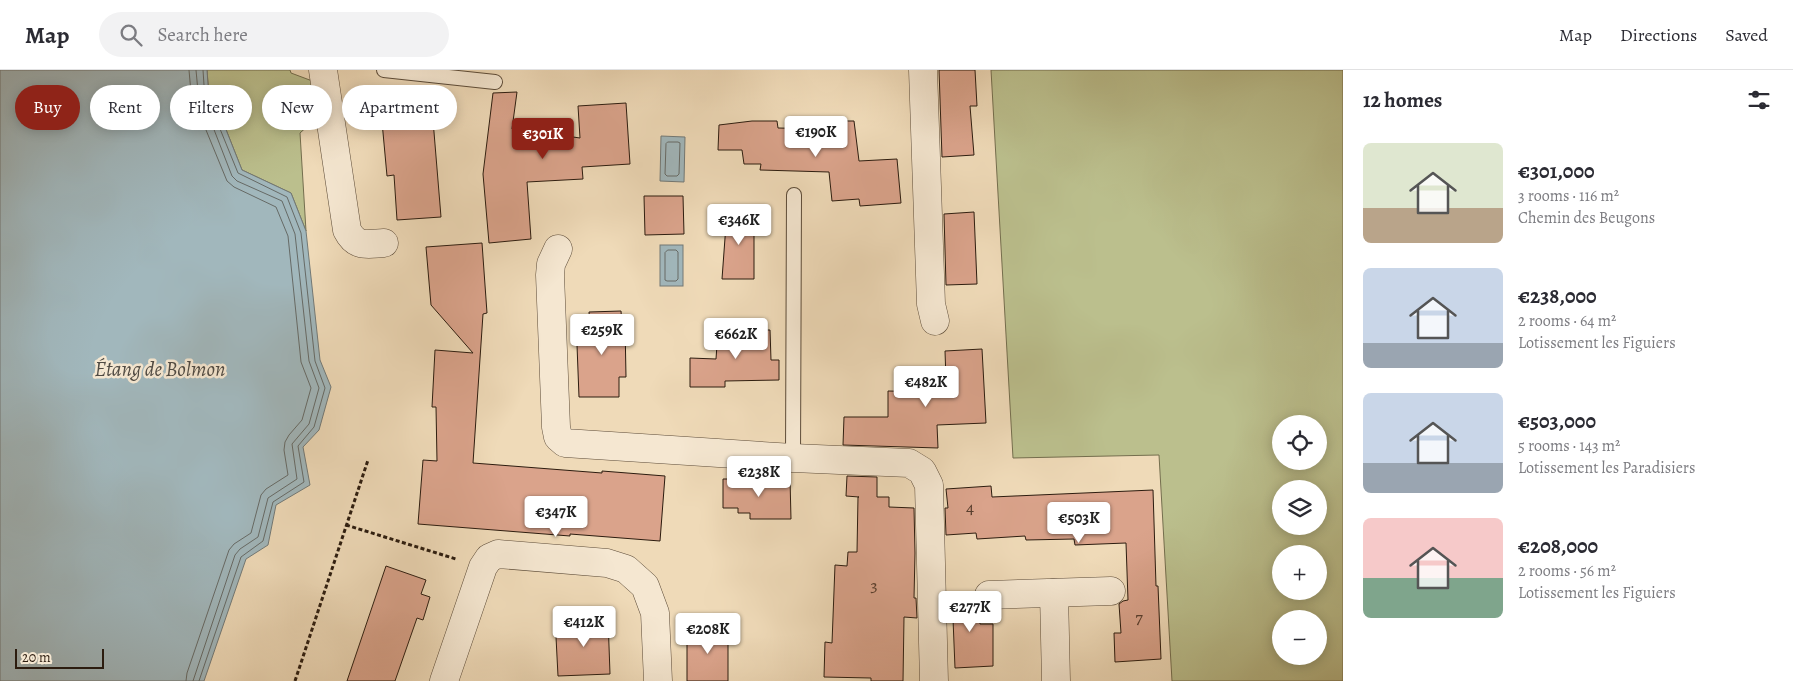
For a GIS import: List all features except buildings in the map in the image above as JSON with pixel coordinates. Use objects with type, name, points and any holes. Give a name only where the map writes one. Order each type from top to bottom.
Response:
[{"type":"street","points":[[323,70],[348,230],[351,238],[358,243],[384,243]]},
{"type":"street","points":[[923,70],[931,304],[935,321]]},
{"type":"street","points":[[558,248],[551,264],[550,275],[558,437],[565,443],[793,458],[909,463],[922,471],[929,485],[934,681]]},
{"type":"street","points":[[444,681],[483,567],[489,558],[498,554],[607,563],[626,569],[645,586],[655,613],[658,681]]},
{"type":"street","points":[[989,595],[1111,592]]},
{"type":"street","points":[[1054,594],[1056,681]]},
{"type":"lane","points":[[384,70],[495,82]]},
{"type":"lane","points":[[793,458],[794,195]]},
{"type":"path","points":[[295,681],[368,460]]},
{"type":"path","points":[[346,525],[483,567]]},
{"type":"green space","points":[[207,70],[290,70],[291,73],[315,82],[316,85],[262,85],[262,130],[303,130],[300,133],[306,231],[291,193],[242,170],[226,130],[252,130],[252,85],[208,85]]},
{"type":"green space","points":[[991,70],[1343,70],[1343,681],[1172,681],[1159,455],[1013,458]]},
{"type":"water","name":"Étang de Bolmon","points":[[0,70],[207,70],[208,85],[170,85],[170,130],[226,130],[242,170],[291,193],[306,231],[320,360],[331,387],[319,430],[303,447],[310,485],[276,505],[268,545],[246,559],[204,681],[0,681]]},
{"type":"water","points":[[661,136],[685,137],[684,182],[660,181]]},
{"type":"water","points":[[660,245],[683,245],[683,286],[660,286]]}]
